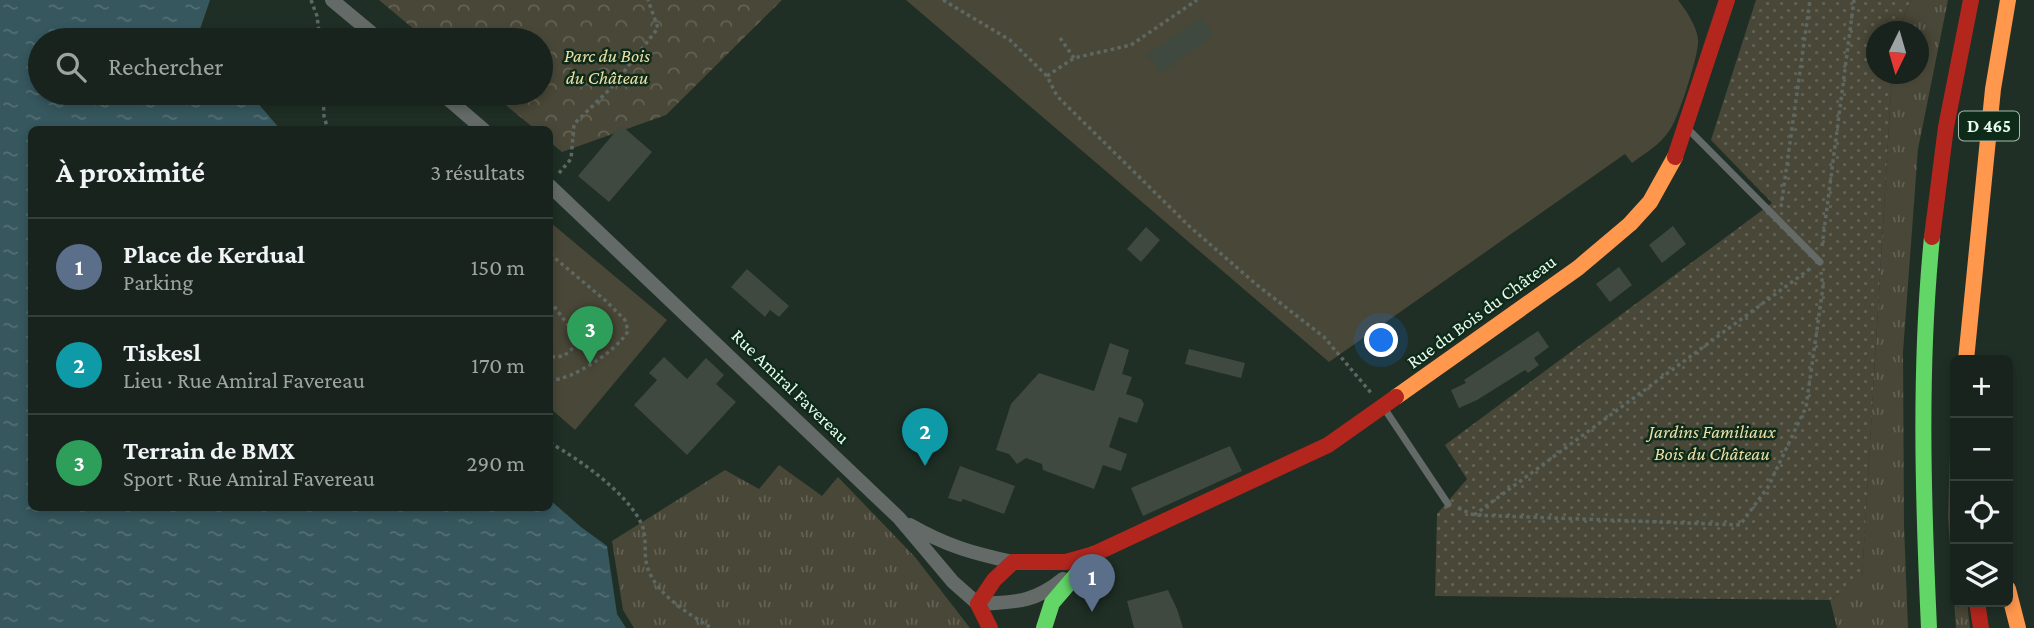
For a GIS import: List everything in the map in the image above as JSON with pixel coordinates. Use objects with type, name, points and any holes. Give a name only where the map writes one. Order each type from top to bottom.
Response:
[{"type":"main road","name":"Rue du Bois du Château","points":[[1013,562],[1066,562],[1094,554],[1311,454],[1328,445],[1578,268],[1630,225],[1650,202],[1665,177],[1687,129],[1727,0]]},
{"type":"main road","name":"D 465","points":[[1951,100],[1971,0]]},
{"type":"main road","name":"D 465","points":[[1975,252],[1993,89],[2008,0]]},
{"type":"main road","points":[[1943,581],[1938,483],[1939,400],[1952,167],[1951,100]]},
{"type":"main road","points":[[1930,628],[1924,459],[1925,341],[1934,204],[1951,100]]},
{"type":"main road","points":[[1966,355],[1975,252]]},
{"type":"main road","points":[[1975,252],[1982,355]]},
{"type":"main road","name":"Rue du Bois du Château","points":[[1044,628],[1052,603],[1094,554]]},
{"type":"main road","points":[[978,604],[994,580],[1013,562]]},
{"type":"main road","name":"Rue Amiral Favereau","points":[[978,604],[990,628]]},
{"type":"main road","points":[[1979,607],[1981,628]]},
{"type":"main road","points":[[2013,607],[2018,628]]},
{"type":"street","points":[[332,0],[366,28]]},
{"type":"street","points":[[455,105],[479,126]]},
{"type":"street","name":"Rue Amiral Favereau","points":[[553,181],[899,518],[953,582],[978,604]]},
{"type":"street","name":"Rue du Bois du Château","points":[[899,518],[939,542],[1013,562]]},
{"type":"street","name":"Rue du Bois du Château","points":[[978,604],[1014,602],[1038,597],[1094,554]]},
{"type":"lane","points":[[1687,129],[1820,261]]},
{"type":"lane","points":[[1382,406],[1448,504]]},
{"type":"path","points":[[311,0],[318,28]]},
{"type":"path","points":[[553,181],[571,159],[574,124],[612,87],[658,29],[648,0]]},
{"type":"path","points":[[943,0],[1010,40],[1047,76],[1056,96],[1189,226],[1257,285],[1324,337],[1382,406]]},
{"type":"path","points":[[1047,76],[1074,58],[1131,46],[1197,0]]},
{"type":"path","points":[[1779,223],[1810,0]]},
{"type":"path","points":[[1448,504],[1474,515],[1740,525],[1768,488],[1806,407],[1823,287],[1820,261],[1854,0]]},
{"type":"path","points":[[1060,38],[1074,58]]},
{"type":"path","points":[[324,105],[327,126]]},
{"type":"path","points":[[553,256],[606,300],[625,320],[628,331],[623,341],[574,375],[553,379]]},
{"type":"path","points":[[1474,515],[1820,261]]},
{"type":"path","points":[[553,305],[575,334],[574,347],[564,356],[553,357]]},
{"type":"path","points":[[553,445],[631,505],[643,526],[647,565],[652,577],[670,599],[711,628]]},
{"type":"green space","name":"Parc du Bois du Château","points":[[379,0],[782,0],[666,115],[562,152],[553,144],[553,126],[531,126],[506,105],[553,105],[553,28],[413,28]]},
{"type":"green space","points":[[906,0],[1678,0],[1695,27],[1698,44],[1691,75],[1673,125],[1657,145],[1632,163],[1625,154],[1329,362]]},
{"type":"green space","name":"Jardins Familiaux Bois du Château","points":[[1756,0],[1911,0],[1902,21],[1866,21],[1866,84],[1891,84],[1862,579],[1830,600],[1435,596],[1437,514],[1467,479],[1445,445],[1772,203],[1711,140]]},
{"type":"green space","points":[[1911,0],[1948,0],[1918,149],[1903,352],[1904,526],[1908,628],[1837,628],[1830,600],[1862,578],[1891,84],[1929,84],[1929,21],[1902,21]]},
{"type":"green space","points":[[553,225],[667,320],[575,430],[553,411]]},
{"type":"green space","points":[[1950,453],[1950,545],[1948,517]]},
{"type":"green space","points":[[779,465],[822,496],[838,477],[915,557],[970,628],[634,628],[623,610],[612,541],[725,470],[759,489]]},
{"type":"green space","points":[[1954,607],[1968,607],[1970,628],[1956,628]]},
{"type":"water","points":[[0,0],[210,0],[200,28],[28,28],[28,105],[259,105],[277,126],[28,126],[28,511],[553,511],[553,503],[607,546],[617,614],[626,628],[0,628]]},
{"type":"building","points":[[1201,17],[1214,35],[1160,73],[1147,55]]},
{"type":"building","points":[[621,125],[652,152],[609,202],[578,176]]},
{"type":"building","points":[[1673,226],[1686,244],[1662,263],[1649,245]]},
{"type":"building","points":[[1146,227],[1160,240],[1141,262],[1127,249]]},
{"type":"building","points":[[1619,267],[1632,285],[1610,302],[1596,284]]},
{"type":"building","points":[[747,269],[789,306],[779,317],[770,310],[765,317],[731,287]]},
{"type":"building","points":[[1538,331],[1549,347],[1534,358],[1539,365],[1528,373],[1525,370],[1459,408],[1451,390],[1466,383],[1464,380]]},
{"type":"building","points":[[1110,343],[1129,350],[1122,374],[1132,377],[1126,394],[1141,399],[1144,404],[1137,423],[1119,417],[1109,447],[1127,454],[1121,471],[1103,465],[1094,489],[1043,470],[1042,464],[1026,458],[1017,464],[1009,454],[996,450],[1011,404],[1039,373],[1094,391]]},
{"type":"building","points":[[1189,349],[1245,363],[1241,378],[1185,364]]},
{"type":"building","points":[[664,357],[687,379],[706,358],[724,375],[716,384],[736,402],[687,455],[634,405],[657,380],[649,373]]},
{"type":"building","points":[[1230,446],[1242,471],[1143,516],[1131,488]]},
{"type":"building","points":[[960,466],[1015,486],[1004,514],[963,499],[961,502],[948,498]]},
{"type":"building","points":[[1168,590],[1183,628],[1134,628],[1127,601]]},
{"type":"traffic: fast","points":[[1929,628],[1923,432],[1925,335],[1932,237]]},
{"type":"traffic: fast","points":[[1044,628],[1052,603],[1094,554]]},
{"type":"traffic: slow","points":[[1966,355],[1993,89],[2008,0]]},
{"type":"traffic: slow","points":[[1396,397],[1578,268],[1630,224],[1650,202],[1675,157]]},
{"type":"traffic: slow","points":[[2013,607],[2018,628]]},
{"type":"traffic: jam","points":[[1675,157],[1727,0]]},
{"type":"traffic: jam","points":[[1932,237],[1946,127],[1971,0]]},
{"type":"traffic: jam","points":[[990,628],[978,604],[994,580],[1013,562],[1066,562],[1094,554],[1328,445],[1396,397]]},
{"type":"traffic: jam","points":[[1978,607],[1981,628]]},
{"type":"place","name":"Terrain de BMX","points":[[590,364]]},
{"type":"place","name":"Tiskesl","points":[[925,466]]},
{"type":"place","name":"Place de Kerdual","points":[[1092,612]]}]
